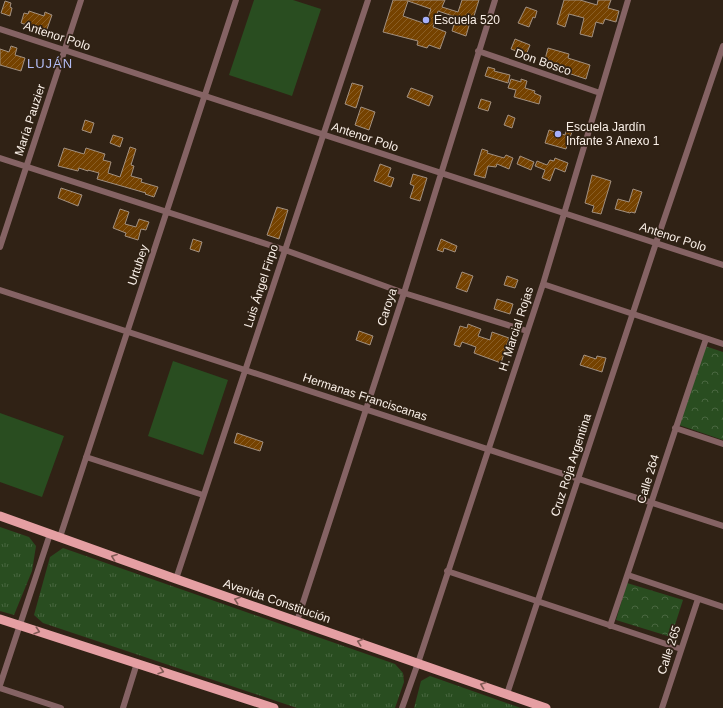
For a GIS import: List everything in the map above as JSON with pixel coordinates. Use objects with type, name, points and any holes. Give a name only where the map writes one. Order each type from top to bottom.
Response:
[{"type":"main road","name":"Avenida Constitución","points":[[0,516],[546,708]]},
{"type":"main road","points":[[0,619],[137,663],[254,705],[274,708]]},
{"type":"street","name":"María Pauzier","points":[[0,247],[81,0]]},
{"type":"street","name":"Urtubey","points":[[60,537],[236,0]]},
{"type":"street","name":"Luis Ángel Firpo","points":[[176,579],[368,0]]},
{"type":"street","name":"Caroya","points":[[297,621],[404,293],[495,0]]},
{"type":"street","name":"H. Marcial Rojas","points":[[402,708],[543,284],[628,0]]},
{"type":"street","name":"Antenor Polo","points":[[0,29],[723,265]]},
{"type":"street","name":"Cruz Roja Argentina","points":[[508,694],[656,243],[723,46]]},
{"type":"street","name":"Don Bosco","points":[[478,52],[600,93]]},
{"type":"street","points":[[0,158],[285,250],[404,293],[527,331]]},
{"type":"street","points":[[543,284],[723,344]]},
{"type":"street","name":"Hermanas Franciscanas","points":[[0,290],[723,526]]},
{"type":"street","name":"Calle 264","points":[[610,626],[706,339]]},
{"type":"street","points":[[675,428],[723,444]]},
{"type":"street","points":[[86,458],[204,495]]},
{"type":"street","points":[[0,685],[50,534]]},
{"type":"street","points":[[447,571],[681,649]]},
{"type":"street","points":[[628,575],[723,607]]},
{"type":"street","name":"Calle 265","points":[[662,708],[698,599]]},
{"type":"street","points":[[123,708],[137,663]]},
{"type":"street","points":[[0,688],[61,708]]},
{"type":"green space","points":[[254,0],[293,0],[321,9],[292,96],[229,75]]},
{"type":"green space","points":[[705,346],[723,352],[723,440],[679,425]]},
{"type":"green space","points":[[173,361],[228,380],[203,455],[148,436]]},
{"type":"green space","points":[[0,413],[64,436],[42,497],[0,482]]},
{"type":"green space","points":[[0,527],[29,537],[36,546],[32,571],[14,615],[0,611]]},
{"type":"green space","points":[[63,548],[395,664],[403,673],[404,682],[395,708],[297,708],[43,623],[34,615],[50,557]]},
{"type":"green space","points":[[627,583],[683,600],[671,637],[616,620]]},
{"type":"green space","points":[[430,676],[521,708],[414,708],[421,681]]},
{"type":"building","points":[[393,0],[445,0],[442,7],[458,12],[462,0],[479,0],[474,16],[477,18],[475,23],[470,22],[466,36],[452,31],[456,17],[438,11],[433,27],[446,32],[440,49],[429,45],[427,48],[417,45],[418,41],[383,32]],"holes":[[[408,1],[431,9],[426,24],[403,16]]]},
{"type":"building","points":[[564,0],[580,0],[597,5],[598,0],[611,0],[608,8],[619,11],[616,22],[605,19],[603,24],[596,22],[592,37],[580,34],[584,18],[569,14],[565,27],[557,24]]},
{"type":"building","points":[[5,1],[11,3],[10,7],[12,8],[10,16],[1,13]]},
{"type":"building","points":[[526,7],[537,11],[535,18],[533,17],[529,27],[518,23]]},
{"type":"building","points":[[29,11],[44,16],[45,12],[52,15],[46,32],[21,23],[24,13],[28,14]]},
{"type":"building","points":[[515,39],[530,45],[526,55],[511,49]]},
{"type":"building","points":[[11,46],[17,48],[15,55],[25,58],[21,71],[0,65],[0,49],[9,52]]},
{"type":"building","points":[[548,48],[569,54],[568,58],[590,65],[586,79],[568,73],[568,70],[544,63]]},
{"type":"building","points":[[488,67],[495,69],[494,71],[510,75],[508,83],[485,76]]},
{"type":"building","points":[[511,79],[521,82],[521,79],[527,81],[525,88],[535,91],[534,93],[541,96],[539,104],[514,97],[516,90],[508,88]]},
{"type":"building","points":[[352,83],[363,86],[356,108],[345,104]]},
{"type":"building","points":[[411,88],[433,96],[429,106],[407,97]]},
{"type":"building","points":[[481,99],[491,102],[488,111],[478,108]]},
{"type":"building","points":[[361,107],[375,112],[369,130],[355,125]]},
{"type":"building","points":[[508,115],[515,118],[512,128],[504,125]]},
{"type":"building","points":[[85,120],[94,123],[91,133],[82,130]]},
{"type":"building","points":[[567,127],[573,129],[566,149],[545,143],[549,130],[565,135]]},
{"type":"building","points":[[113,135],[123,138],[120,147],[110,143]]},
{"type":"building","points":[[130,147],[136,149],[131,165],[134,166],[131,176],[142,179],[141,182],[158,187],[154,197],[145,194],[146,193],[97,179],[99,173],[79,168],[78,171],[58,166],[64,148],[84,154],[86,148],[105,154],[103,160],[111,162],[108,173],[120,177]]},
{"type":"building","points":[[482,149],[488,151],[487,153],[504,158],[506,155],[513,158],[509,169],[497,164],[496,167],[488,166],[485,178],[474,175]]},
{"type":"building","points":[[520,156],[534,162],[531,170],[517,164]]},
{"type":"building","points":[[555,158],[568,163],[565,172],[555,168],[550,181],[542,178],[545,170],[535,166],[537,161],[547,165],[550,160],[554,161]]},
{"type":"building","points":[[380,164],[391,168],[388,176],[394,178],[391,187],[374,181]]},
{"type":"building","points":[[413,174],[427,178],[420,201],[410,198],[414,186],[410,184]]},
{"type":"building","points":[[592,175],[611,181],[601,214],[592,212],[594,206],[585,203]]},
{"type":"building","points":[[61,188],[82,195],[78,206],[58,198]]},
{"type":"building","points":[[633,189],[642,192],[635,213],[615,209],[618,199],[629,202]]},
{"type":"building","points":[[277,207],[288,210],[279,239],[267,235]]},
{"type":"building","points":[[120,209],[129,212],[125,224],[136,227],[139,219],[149,222],[146,230],[141,229],[138,240],[125,236],[126,233],[113,228]]},
{"type":"building","points":[[193,239],[202,242],[199,252],[190,249]]},
{"type":"building","points":[[441,239],[457,246],[455,252],[444,248],[443,252],[437,250]]},
{"type":"building","points":[[462,272],[473,276],[467,292],[456,288]]},
{"type":"building","points":[[507,276],[518,280],[515,288],[504,285]]},
{"type":"building","points":[[497,299],[513,304],[510,314],[494,309]]},
{"type":"building","points":[[468,324],[481,329],[478,336],[490,340],[492,332],[509,338],[501,363],[474,353],[476,347],[462,342],[460,347],[454,345],[460,326],[467,328]]},
{"type":"building","points":[[359,331],[373,336],[370,345],[356,340]]},
{"type":"building","points":[[584,355],[596,359],[597,356],[606,358],[602,372],[580,365]]},
{"type":"building","points":[[237,433],[263,442],[260,451],[234,443]]},
{"type":"place","name":"Escuela 520","points":[[426,20]]},
{"type":"place","name":"Escuela Jardín Infante 3 Anexo 1","points":[[558,134]]},
{"type":"district","name":"LUJÁN","points":[[50,63]]}]
